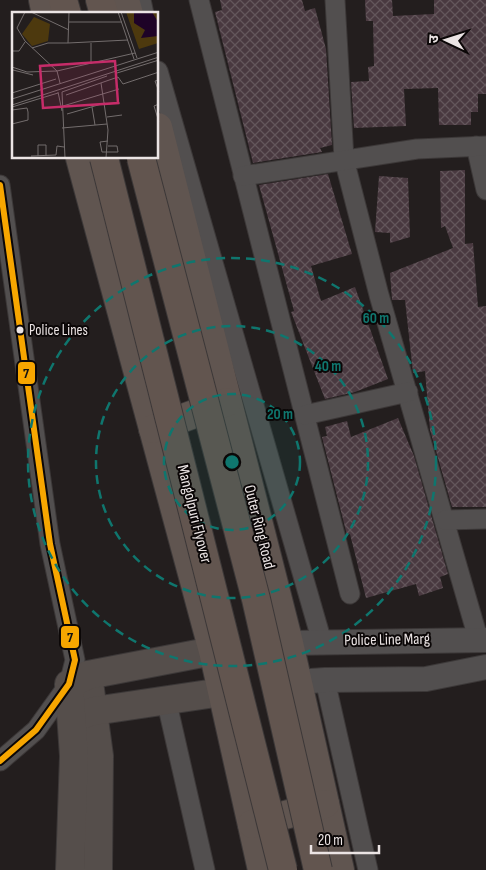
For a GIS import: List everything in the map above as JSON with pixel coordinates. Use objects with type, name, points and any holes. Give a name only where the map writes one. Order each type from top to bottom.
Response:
[{"type":"highway","name":"Mangolpuri Flyover","points":[[104,159],[282,870]]},
{"type":"highway","points":[[141,159],[256,599],[318,870]]},
{"type":"main road","name":"Outer Ring Road","points":[[159,131],[289,643],[296,682],[340,870]]},
{"type":"main road","points":[[80,159],[213,650],[262,870]]},
{"type":"main road","points":[[153,429],[227,402]]},
{"type":"main road","points":[[98,870],[99,756],[83,714],[77,673],[213,650]]},
{"type":"main road","points":[[83,714],[166,699],[222,692]]},
{"type":"main road","points":[[70,870],[74,756],[83,714]]},
{"type":"main road","points":[[252,824],[325,804]]},
{"type":"street","points":[[199,0],[350,594]]},
{"type":"street","points":[[334,0],[344,159],[379,295],[482,639]]},
{"type":"street","points":[[159,74],[322,642]]},
{"type":"street","points":[[243,176],[418,149],[481,146],[486,190]]},
{"type":"street","points":[[0,185],[7,281],[50,544],[77,673],[36,730],[0,761]]},
{"type":"street","points":[[304,415],[408,392]]},
{"type":"street","points":[[446,520],[486,519]]},
{"type":"street","name":"Police Line Marg","points":[[289,643],[482,639]]},
{"type":"street","points":[[296,682],[426,679],[486,667]]},
{"type":"street","points":[[324,680],[368,870]]},
{"type":"street","points":[[166,699],[205,870]]},
{"type":"street","points":[[36,730],[83,714]]},
{"type":"building","points":[[220,0],[302,0],[305,11],[315,8],[326,49],[332,145],[320,148],[322,152],[253,163],[215,12],[222,10]]},
{"type":"building","points":[[365,0],[392,0],[393,16],[434,14],[434,0],[486,0],[486,94],[478,94],[478,112],[471,112],[471,125],[439,125],[438,88],[404,89],[406,126],[354,128],[351,82],[369,81],[368,67],[374,66],[373,21],[366,21]]},
{"type":"building","points":[[465,170],[465,244],[473,243],[478,307],[486,306],[486,507],[452,507],[430,430],[425,371],[413,373],[405,300],[392,300],[390,273],[453,248],[445,226],[441,228],[440,171]]},
{"type":"building","points":[[328,174],[352,254],[311,266],[321,301],[355,287],[388,379],[355,392],[325,399],[291,312],[294,311],[259,185]]},
{"type":"building","points":[[379,176],[408,178],[410,237],[390,243],[390,233],[375,232]]},
{"type":"building","points":[[398,418],[414,456],[448,574],[440,577],[443,588],[419,596],[416,584],[366,598],[350,534],[347,535],[322,437],[327,436],[325,427],[347,421],[351,437]]},
{"type":"transit line","name":"7","points":[[0,185],[50,544],[75,660],[69,684],[36,730],[0,761]]},
{"type":"place","name":"Police Lines","points":[[20,330]]}]
